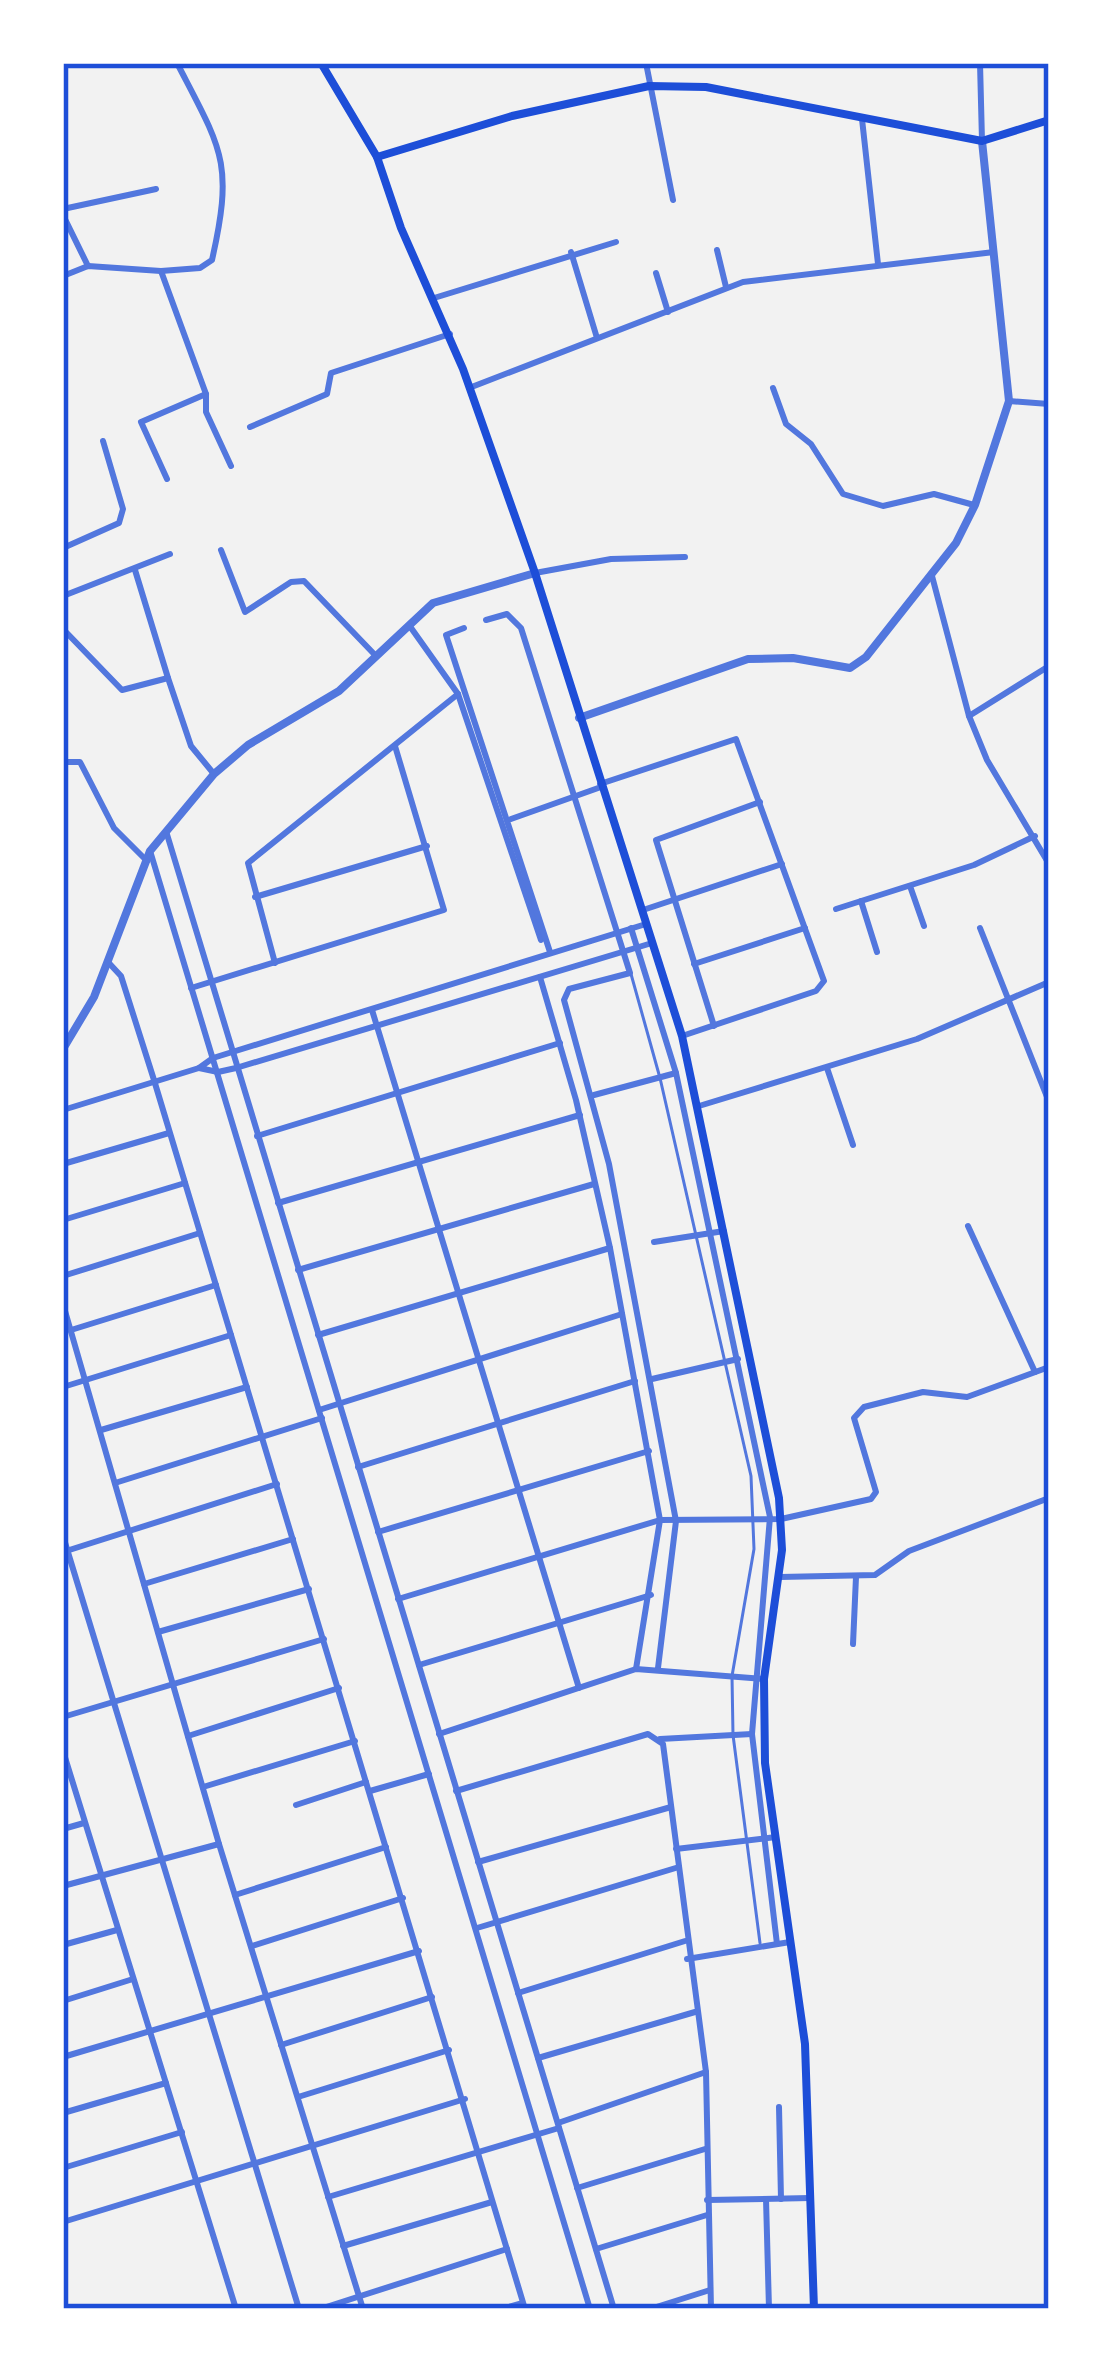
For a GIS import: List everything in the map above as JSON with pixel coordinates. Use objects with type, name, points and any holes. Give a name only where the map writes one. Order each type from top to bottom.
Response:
[{"type":"main road","points":[[321,63],[377,157],[401,228],[450,334],[536,574],[682,1036],[699,1106],[775,1518],[781,1577],[759,1679],[765,1763],[805,2044],[814,2309]]},
{"type":"main road","points":[[377,157],[512,116],[649,86],[706,87],[982,141],[1049,120]]},
{"type":"street","points":[[63,276],[88,266],[161,271],[200,268],[212,260],[226,196],[214,134],[177,63]]},
{"type":"street","points":[[646,63],[673,200]]},
{"type":"street","points":[[579,718],[748,659],[793,658],[850,668],[866,657],[932,575],[975,505],[1009,401],[982,141],[980,63]]},
{"type":"street","points":[[862,116],[878,265]]},
{"type":"street","points":[[88,266],[63,212],[156,189]]},
{"type":"street","points":[[434,298],[616,242]]},
{"type":"street","points":[[717,250],[726,288]]},
{"type":"street","points":[[572,252],[597,338]]},
{"type":"street","points":[[469,388],[726,288],[994,252]]},
{"type":"street","points":[[161,271],[206,394],[206,412],[231,466]]},
{"type":"street","points":[[656,273],[668,312]]},
{"type":"street","points":[[250,428],[327,394],[331,373],[450,334]]},
{"type":"street","points":[[773,388],[786,424],[811,444],[843,494],[883,506],[934,494],[975,505]]},
{"type":"street","points":[[167,478],[141,422],[206,394]]},
{"type":"street","points":[[1009,401],[1049,404]]},
{"type":"street","points":[[63,548],[119,523],[123,508],[103,441]]},
{"type":"street","points":[[220,550],[245,612],[253,612],[291,582],[304,581],[375,655]]},
{"type":"street","points":[[63,596],[170,554]]},
{"type":"street","points":[[63,1048],[94,997],[148,856],[214,774],[248,745],[339,691],[407,623],[444,598],[611,559],[685,557]]},
{"type":"street","points":[[135,570],[191,746],[214,774]]},
{"type":"street","points":[[932,575],[969,716],[987,760],[1049,865]]},
{"type":"street","points":[[486,620],[507,614],[521,628],[631,973],[565,994],[594,1095],[676,1521],[658,1668]]},
{"type":"street","points":[[407,623],[458,694],[541,940]]},
{"type":"street","points":[[464,628],[446,635],[511,819],[550,952]]},
{"type":"street","points":[[63,629],[122,690],[168,678]]},
{"type":"street","points":[[969,716],[1049,666]]},
{"type":"street","points":[[275,964],[247,866],[252,858],[458,694]]},
{"type":"street","points":[[511,819],[733,738],[824,981],[820,988],[682,1036]]},
{"type":"street","points":[[191,988],[440,913],[444,902],[395,746]]},
{"type":"street","points":[[65,760],[80,762],[114,828],[148,856],[218,1072],[590,2309]]},
{"type":"street","points":[[714,1025],[656,852],[659,835],[760,802]]},
{"type":"street","points":[[166,830],[614,2309]]},
{"type":"street","points":[[836,909],[974,865],[1034,836]]},
{"type":"street","points":[[255,897],[427,846]]},
{"type":"street","points":[[641,911],[782,864]]},
{"type":"street","points":[[910,886],[923,926]]},
{"type":"street","points":[[861,901],[877,952]]},
{"type":"street","points":[[63,1110],[199,1068],[213,1058],[646,925]]},
{"type":"street","points":[[631,928],[676,1073],[708,1234],[775,1518],[752,1734],[777,1944]]},
{"type":"street","points":[[694,964],[805,928]]},
{"type":"street","points":[[980,928],[1049,1102]]},
{"type":"street","points":[[199,1068],[218,1072],[236,1068],[652,943]]},
{"type":"street","points":[[106,961],[121,976],[154,1080],[465,2099],[524,2306],[502,2309]]},
{"type":"street","points":[[540,977],[580,1114],[610,1248],[660,1520],[636,1669]]},
{"type":"street","points":[[699,1106],[827,1068],[1008,1004],[1049,982]]},
{"type":"street","points":[[372,1010],[579,1688]]},
{"type":"street","points":[[257,1136],[560,1043]]},
{"type":"street","points":[[827,1068],[853,1145]]},
{"type":"street","points":[[594,1095],[676,1073]]},
{"type":"street","points":[[278,1204],[580,1114]]},
{"type":"street","points":[[63,1164],[169,1132]]},
{"type":"street","points":[[63,1220],[185,1183]]},
{"type":"street","points":[[298,1270],[594,1184]]},
{"type":"street","points":[[968,1226],[1035,1372]]},
{"type":"street","points":[[654,1242],[724,1231]]},
{"type":"street","points":[[63,1276],[200,1233]]},
{"type":"street","points":[[318,1336],[610,1248]]},
{"type":"street","points":[[70,1330],[216,1285]]},
{"type":"street","points":[[63,1304],[219,1844],[363,2309]]},
{"type":"street","points":[[115,1483],[263,1439],[338,1402],[622,1314]]},
{"type":"street","points":[[63,1388],[231,1335]]},
{"type":"street","points":[[652,1379],[738,1359]]},
{"type":"street","points":[[398,1599],[660,1520],[775,1518],[874,1496],[858,1413],[923,1392],[967,1397],[1049,1367]]},
{"type":"street","points":[[358,1467],[637,1381]]},
{"type":"street","points":[[100,1431],[247,1387]]},
{"type":"street","points":[[378,1532],[649,1451]]},
{"type":"street","points":[[65,1551],[277,1484]]},
{"type":"street","points":[[781,1577],[875,1575],[909,1551],[1049,1498]]},
{"type":"street","points":[[63,1536],[298,2309]]},
{"type":"street","points":[[144,1584],[293,1539]]},
{"type":"street","points":[[854,1644],[856,1576]]},
{"type":"street","points":[[158,1632],[309,1589]]},
{"type":"street","points":[[418,1665],[651,1595]]},
{"type":"street","points":[[63,1717],[324,1639]]},
{"type":"street","points":[[439,1734],[636,1669],[759,1679]]},
{"type":"street","points":[[188,1736],[339,1688]]},
{"type":"street","points":[[457,1791],[648,1734],[658,1739],[752,1734]]},
{"type":"street","points":[[658,1739],[672,1806],[687,1959],[706,2072],[711,2309]]},
{"type":"street","points":[[202,1787],[355,1741]]},
{"type":"street","points":[[63,1751],[236,2309]]},
{"type":"street","points":[[370,1791],[429,1774]]},
{"type":"street","points":[[296,1805],[368,1781]]},
{"type":"street","points":[[478,1862],[672,1806]]},
{"type":"street","points":[[63,1829],[84,1823]]},
{"type":"street","points":[[676,1849],[776,1838]]},
{"type":"street","points":[[63,1886],[219,1844]]},
{"type":"street","points":[[235,1895],[388,1847]]},
{"type":"street","points":[[477,1928],[679,1868]]},
{"type":"street","points":[[250,1946],[403,1898]]},
{"type":"street","points":[[63,1945],[117,1930]]},
{"type":"street","points":[[518,1993],[685,1941]]},
{"type":"street","points":[[687,1959],[791,1942]]},
{"type":"street","points":[[63,2057],[419,1951]]},
{"type":"street","points":[[63,2001],[133,1979]]},
{"type":"street","points":[[281,2044],[433,1997]]},
{"type":"street","points":[[538,2058],[695,2012]]},
{"type":"street","points":[[297,2097],[449,2050]]},
{"type":"street","points":[[328,2198],[536,2134],[706,2072]]},
{"type":"street","points":[[63,2113],[166,2083]]},
{"type":"street","points":[[63,2222],[465,2099]]},
{"type":"street","points":[[779,2107],[781,2198]]},
{"type":"street","points":[[63,2168],[182,2132]]},
{"type":"street","points":[[578,2188],[705,2149]]},
{"type":"street","points":[[707,2200],[810,2198]]},
{"type":"street","points":[[766,2199],[769,2309]]},
{"type":"street","points":[[344,2246],[492,2203]]},
{"type":"street","points":[[596,2249],[707,2216]]},
{"type":"street","points":[[320,2309],[507,2249]]},
{"type":"street","points":[[650,2309],[710,2290]]},
{"type":"lane","points":[[631,973],[698,1235],[755,1516],[732,1676],[733,1735],[761,1946]]}]
